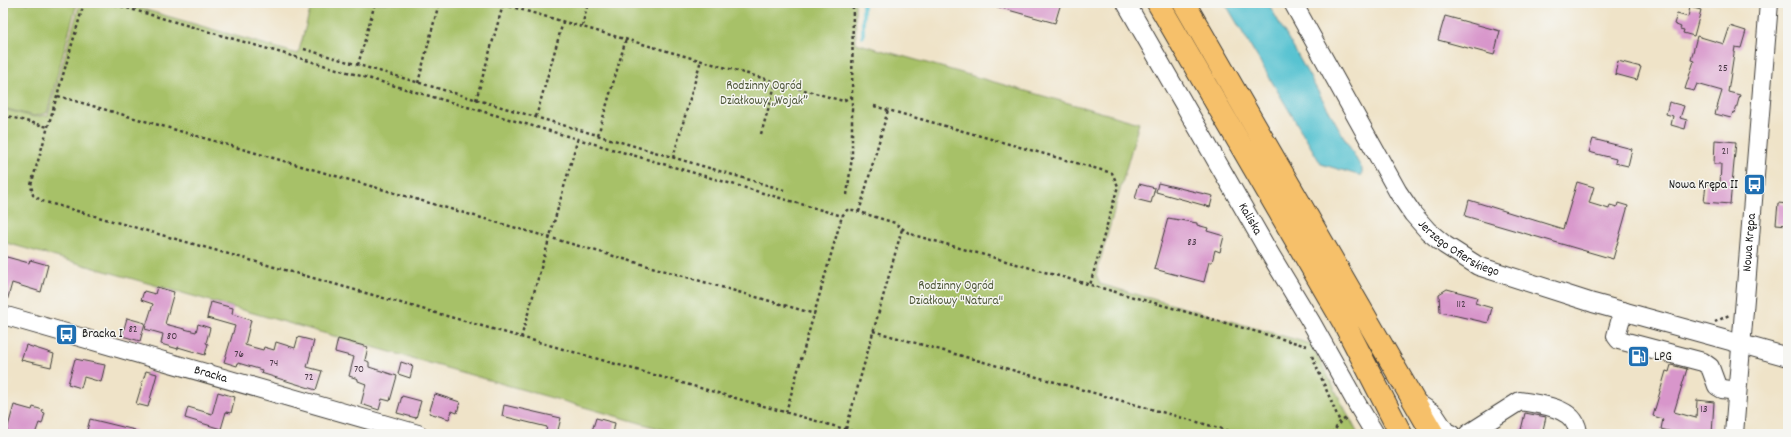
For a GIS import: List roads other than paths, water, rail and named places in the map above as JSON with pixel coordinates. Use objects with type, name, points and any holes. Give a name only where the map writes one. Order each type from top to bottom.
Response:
[{"type":"main road","points":[[1158,3],[1344,323],[1402,434]]},
{"type":"main road","points":[[1184,3],[1434,434]]},
{"type":"street","name":"Kaliska","points":[[1126,3],[1375,434]]},
{"type":"street","name":"Jerzego Ofierskiego","points":[[1292,3],[1398,192],[1413,214],[1428,231],[1445,246],[1478,266],[1507,277],[1788,357]]},
{"type":"street","name":"Nowa Krępa","points":[[1734,434],[1769,3]]},
{"type":"street","points":[[1623,311],[1616,336],[1619,340],[1703,362],[1710,366],[1717,386],[1722,389],[1737,391]]},
{"type":"street","name":"Bracka","points":[[3,316],[366,427],[418,434]]},
{"type":"street","points":[[1479,431],[1520,401],[1561,410],[1571,417],[1578,434]]},
{"type":"street","points":[[1415,402],[1434,414],[1446,432],[1452,434]]},
{"type":"water","points":[[1225,3],[1268,3],[1362,169],[1362,175],[1321,164]]},
{"type":"waterway","points":[[863,3],[863,36]]},
{"type":"place","name":"Nowa Krępa II","points":[[1754,185]]},
{"type":"place","name":"Bracka I","points":[[67,334]]},
{"type":"place","name":"LPG","points":[[1638,357]]},
{"type":"park label","name":"Rodzinny Ogród Działkowy „Wojak”","points":[[764,94]]},
{"type":"park label","name":"Rodzinny Ogród Działkowy \"Natura\"","points":[[956,294]]}]
